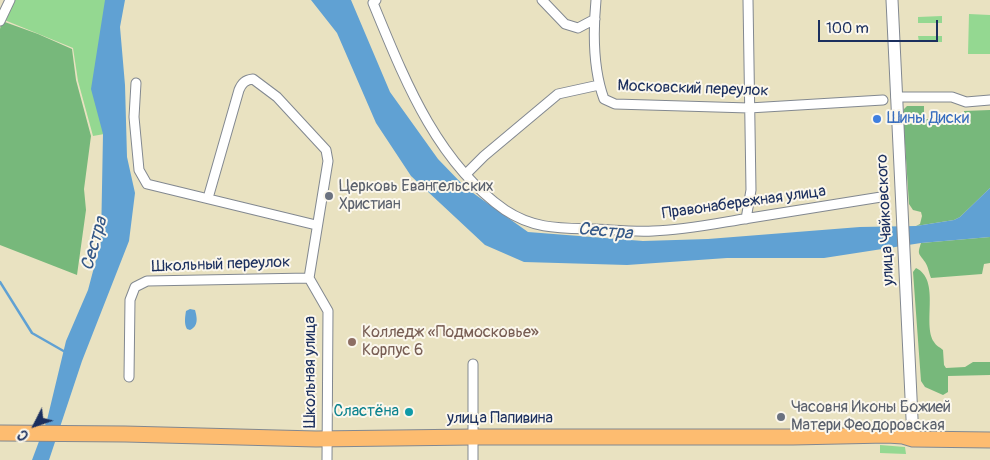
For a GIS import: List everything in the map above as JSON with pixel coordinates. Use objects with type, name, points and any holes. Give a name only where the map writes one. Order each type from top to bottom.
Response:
[{"type":"highway","name":"улица Папивина","points":[[3,433],[326,439],[887,435],[913,439],[990,440]]},
{"type":"street","points":[[0,21],[10,0]]},
{"type":"street","points":[[542,0],[566,24],[578,28],[595,19]]},
{"type":"street","name":"Московский переулок","points":[[596,0],[596,54],[599,85],[604,99],[615,104],[749,108],[883,100]]},
{"type":"street","points":[[746,219],[751,190],[748,0]]},
{"type":"street","name":"улица Чайковского","points":[[892,0],[913,439]]},
{"type":"street","name":"Правонабережная улица","points":[[374,2],[400,70],[440,143],[466,174],[491,198],[507,211],[540,226],[558,229],[652,231],[714,225],[881,197]]},
{"type":"street","points":[[208,198],[238,90],[246,80],[253,79],[277,97],[326,150],[328,161],[316,225],[309,278]]},
{"type":"street","points":[[136,83],[134,116],[139,170],[147,184],[157,188],[208,198],[316,225]]},
{"type":"street","points":[[466,174],[484,156],[558,94],[599,85]]},
{"type":"street","points":[[896,97],[952,97],[966,102],[990,100]]},
{"type":"street","name":"Школьный переулок","points":[[129,377],[130,300],[135,287],[147,280],[309,278]]},
{"type":"street","name":"Школьная улица","points":[[309,278],[328,310],[326,460]]},
{"type":"street","points":[[473,364],[474,460]]},
{"type":"green space","points":[[9,0],[109,0],[110,133],[93,136],[78,81],[73,48],[2,19]]},
{"type":"green space","points":[[969,14],[990,15],[990,54],[968,54]]},
{"type":"green space","points":[[942,16],[942,23],[918,23],[918,17]]},
{"type":"green space","points":[[2,21],[72,49],[76,80],[91,136],[84,189],[86,210],[77,275],[0,245],[0,29]]},
{"type":"green space","points":[[918,36],[942,36],[942,42],[919,42]]},
{"type":"green space","points":[[907,106],[924,106],[924,119],[957,121],[957,115],[964,115],[964,111],[990,110],[990,188],[960,217],[954,220],[916,226],[920,224],[922,216],[921,212],[913,210],[909,204],[903,113]]},
{"type":"green space","points":[[990,237],[990,263],[984,264],[982,274],[931,278],[926,264],[919,254],[921,243]]},
{"type":"green space","points":[[916,268],[928,282],[931,334],[935,343],[943,350],[946,368],[965,367],[973,362],[990,362],[990,375],[948,376],[948,392],[943,395],[925,387],[921,381],[913,272]]},
{"type":"green space","points":[[880,445],[905,447],[906,454],[880,453]]},
{"type":"water","points":[[105,0],[125,0],[120,27],[125,85],[127,157],[135,193],[129,241],[82,361],[49,460],[32,460],[47,420],[66,341],[88,290],[101,241],[103,134],[91,89]]},
{"type":"water","points":[[311,0],[351,0],[390,92],[438,159],[466,188],[528,232],[643,241],[708,239],[860,227],[916,226],[954,220],[960,217],[990,188],[990,237],[921,243],[824,258],[727,258],[627,265],[524,262],[485,245],[411,176],[376,123],[337,33]]},
{"type":"water","points":[[190,309],[195,310],[197,318],[195,326],[190,330],[185,325],[185,320],[186,311]]},
{"type":"waterway","points":[[0,282],[32,333],[67,353]]},
{"type":"place","name":"Шины Диски","points":[[877,119]]},
{"type":"place","name":"Церковь Евангельских Христиан","points":[[329,196]]},
{"type":"place","name":"Колледж «Подмосковье» Корпус 6","points":[[352,342]]},
{"type":"place","name":"Сластёна","points":[[409,412]]},
{"type":"place","name":"Часовня Иконы Божией Матери Феодоровская","points":[[781,417]]},
{"type":"water label","name":"Сестра","points":[[605,232]]},
{"type":"water label","name":"Сестра","points":[[95,244]]}]
